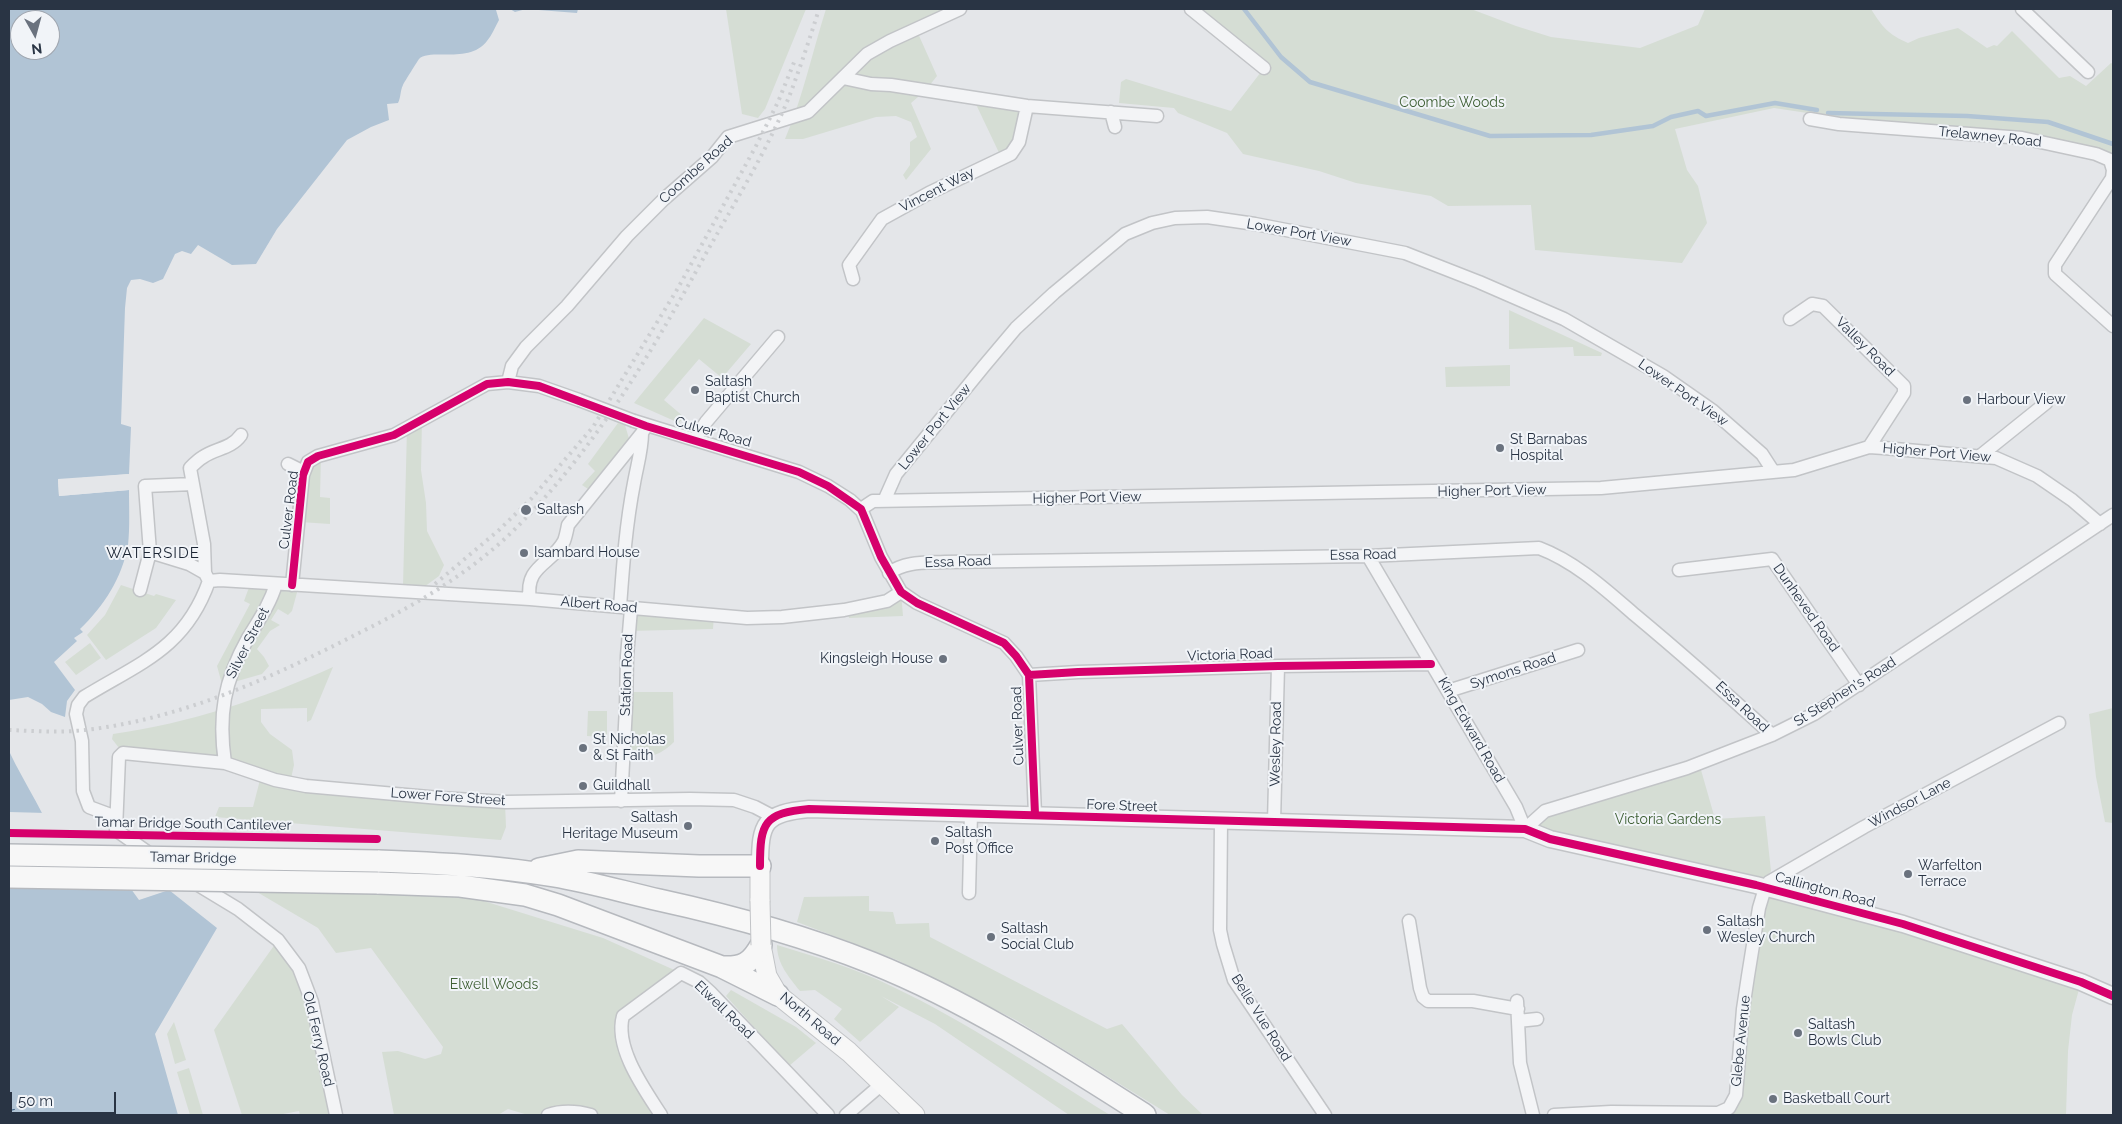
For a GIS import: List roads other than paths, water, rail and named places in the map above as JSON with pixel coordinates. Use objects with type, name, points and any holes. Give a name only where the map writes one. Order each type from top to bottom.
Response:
[{"type":"highway","name":"Tamar Bridge","points":[[9,855],[414,862],[527,872]]},
{"type":"highway","points":[[527,872],[578,861],[699,866],[760,866]]},
{"type":"highway","points":[[527,872],[594,885],[786,931],[873,964],[986,1018],[1054,1057],[1145,1115]]},
{"type":"highway","points":[[9,877],[377,883],[460,886],[525,895],[558,905],[722,967],[778,995]]},
{"type":"highway","points":[[722,967],[737,967],[746,963],[756,955],[761,944]]},
{"type":"main road","name":"North Road","points":[[760,866],[761,944],[767,976],[778,995],[849,1052],[914,1115]]},
{"type":"street","name":"Coombe Road","points":[[508,382],[512,366],[526,347],[567,306],[664,198],[712,157],[728,137],[808,112],[867,54],[878,47],[960,9]]},
{"type":"street","points":[[1191,9],[1264,68]]},
{"type":"street","points":[[2022,9],[2088,72]]},
{"type":"street","points":[[843,78],[871,84],[891,85],[1027,106],[1157,116]]},
{"type":"street","name":"Vincent Way","points":[[853,280],[849,265],[882,219],[930,193],[1011,154],[1020,142],[1027,106]]},
{"type":"street","points":[[1111,112],[1115,127]]},
{"type":"street","name":"Trelawney Road","points":[[1818,116],[2022,138],[2096,154],[2110,160],[2113,170],[2112,178],[2056,266],[2055,274],[2113,326]]},
{"type":"street","name":"Lower Port View","points":[[884,501],[896,474],[984,366],[1016,328],[1054,293],[1125,234],[1152,223],[1175,218],[1199,217],[1255,224],[1406,253],[1564,319],[1671,381],[1713,411],[1762,454],[1773,471]]},
{"type":"street","name":"Valley Road","points":[[1790,319],[1812,304],[1823,306],[1904,386],[1904,393],[1869,447]]},
{"type":"street","points":[[695,440],[706,422],[778,337]]},
{"type":"street","name":"Culver Road","points":[[292,585],[304,472],[308,462],[318,456],[394,434],[487,384],[508,382],[539,386],[634,421],[644,429],[695,440],[798,472],[828,486],[861,509],[889,573],[902,592],[917,603],[984,632],[1004,643],[1029,675],[1035,814]]},
{"type":"street","points":[[1980,456],[2046,403]]},
{"type":"street","points":[[530,599],[528,582],[563,542],[568,525],[644,429]]},
{"type":"street","name":"Station Road","points":[[621,801],[626,656],[625,547],[644,429]]},
{"type":"street","points":[[116,817],[89,807],[84,791],[82,741],[76,714],[78,705],[84,697],[149,660],[164,648],[188,621],[204,596],[207,577],[204,544],[190,468],[202,457],[227,448],[236,442],[241,435]]},
{"type":"street","name":"Higher Port View","points":[[861,509],[873,501],[1601,488],[1803,468],[1869,447],[1980,456],[2004,461],[2037,476],[2072,500],[2100,524]]},
{"type":"street","points":[[288,464],[304,472]]},
{"type":"street","points":[[140,590],[150,552],[145,486],[193,484]]},
{"type":"street","name":"St Stephen's Road","points":[[1525,829],[1545,811],[1687,768],[1772,735],[1814,714],[2113,516]]},
{"type":"street","name":"Essa Road","points":[[889,573],[898,567],[913,563],[1368,556],[1539,548],[1553,553],[1602,586],[1691,661],[1772,735]]},
{"type":"street","points":[[150,552],[189,564],[207,577]]},
{"type":"street","name":"King Edward Road","points":[[1368,556],[1516,807],[1525,829]]},
{"type":"street","name":"Dunheved Road","points":[[1679,570],[1772,559],[1859,685]]},
{"type":"street","name":"Albert Road","points":[[207,577],[276,584],[530,599],[726,617],[782,617],[868,606],[887,601],[902,592]]},
{"type":"street","name":"Silver Street","points":[[225,763],[222,738],[222,712],[227,684],[248,639],[273,596],[276,584]]},
{"type":"street","name":"Symons Road","points":[[1448,691],[1578,650]]},
{"type":"street","name":"Victoria Road","points":[[1029,675],[1278,666],[1431,664]]},
{"type":"street","name":"Wesley Road","points":[[1274,822],[1278,666]]},
{"type":"street","name":"Windsor Lane","points":[[1765,888],[1769,882],[1864,826],[2059,723]]},
{"type":"street","name":"Lower Fore Street","points":[[116,817],[119,757],[123,754],[225,763],[269,778],[294,784],[440,798],[541,802],[734,800],[756,807],[774,817]]},
{"type":"street","name":"Fore Street","points":[[774,817],[785,812],[817,809],[1525,829]]},
{"type":"street","points":[[969,893],[971,813]]},
{"type":"street","name":"Old Ferry Road","points":[[116,817],[116,830],[251,918],[278,940],[299,968],[312,1002],[336,1115]]},
{"type":"street","points":[[760,866],[760,842],[763,828],[774,817]]},
{"type":"street","name":"Belle Vue Road","points":[[1221,821],[1220,930],[1222,944],[1234,980],[1325,1115]]},
{"type":"street","name":"Callington Road","points":[[1525,829],[1550,838],[1765,888],[1903,924],[2081,982],[2113,996]]},
{"type":"street","name":"Glebe Avenue","points":[[1554,1115],[1610,1112],[1730,1112],[1736,1095],[1743,1009],[1759,908],[1765,888]]},
{"type":"street","points":[[1409,920],[1420,988],[1423,997],[1428,1001],[1473,1001],[1517,1011],[1538,1019]]},
{"type":"street","name":"Elwell Road","points":[[661,1115],[638,1080],[629,1061],[620,1027],[623,1016],[681,973],[699,982],[710,992],[828,1115]]},
{"type":"street","points":[[1517,1011],[1520,1063],[1533,1115]]},
{"type":"street","points":[[846,1115],[882,1084]]},
{"type":"street","points":[[548,1115],[565,1111],[578,1111],[591,1115]]},
{"type":"water","points":[[9,9],[499,9],[496,10],[499,20],[489,39],[480,48],[461,54],[431,55],[419,59],[403,85],[398,103],[387,104],[389,120],[347,140],[277,229],[256,264],[232,265],[198,245],[191,254],[182,251],[175,254],[163,279],[153,283],[140,279],[131,280],[127,288],[125,308],[121,424],[131,427],[129,474],[58,480],[59,496],[129,490],[128,545],[117,580],[111,591],[97,611],[80,629],[83,632],[74,638],[77,641],[54,662],[75,690],[67,701],[65,717],[51,712],[42,704],[28,697],[9,700]]},
{"type":"water","points":[[510,9],[526,9],[515,12]]},
{"type":"water","points":[[526,9],[578,9],[577,13]]},
{"type":"water","points":[[9,751],[42,813],[59,852],[126,882],[139,900],[169,890],[217,928],[155,1034],[178,1115],[9,1115]]},
{"type":"waterway","points":[[1244,9],[1281,57],[1310,82],[1490,136],[1591,135],[1653,126],[1671,117],[1698,111],[1706,116],[1775,103],[1817,110]]},
{"type":"waterway","points":[[1828,113],[1967,116],[2048,122],[2113,144]]},
{"type":"railway","points":[[9,730],[85,730],[157,716],[226,694],[294,665],[401,611],[441,588],[497,546],[543,500],[570,468],[619,401],[663,330],[749,178],[780,118],[805,53],[819,9]]},
{"type":"railway","points":[[435,584],[499,530],[531,499],[593,427],[678,288],[756,146],[778,102],[795,60]]},
{"type":"place","name":"Saltash Baptist Church","points":[[695,390]]},
{"type":"place","name":"Harbour View","points":[[1967,400]]},
{"type":"place","name":"St Barnabas Hospital","points":[[1500,448]]},
{"type":"place","name":"Saltash","points":[[526,510]]},
{"type":"place","name":"Isambard House","points":[[524,553]]},
{"type":"place","name":"Kingsleigh House","points":[[943,659]]},
{"type":"place","name":"St Nicholas & St Faith","points":[[583,748]]},
{"type":"place","name":"Guildhall","points":[[583,786]]},
{"type":"place","name":"Saltash Heritage Museum","points":[[688,826]]},
{"type":"place","name":"Saltash Post Office","points":[[935,841]]},
{"type":"place","name":"Warfelton Terrace","points":[[1908,874]]},
{"type":"place","name":"Saltash Wesley Church","points":[[1707,930]]},
{"type":"place","name":"Saltash Social Club","points":[[991,937]]},
{"type":"place","name":"Saltash Bowls Club","points":[[1798,1033]]},
{"type":"place","name":"Basketball Court","points":[[1773,1099]]},
{"type":"district","name":"WATERSIDE","points":[[153,553]]},
{"type":"park label","name":"Coombe Woods","points":[[1452,103]]},
{"type":"park label","name":"Victoria Gardens","points":[[1668,820]]},
{"type":"park label","name":"Elwell Woods","points":[[494,985]]}]
